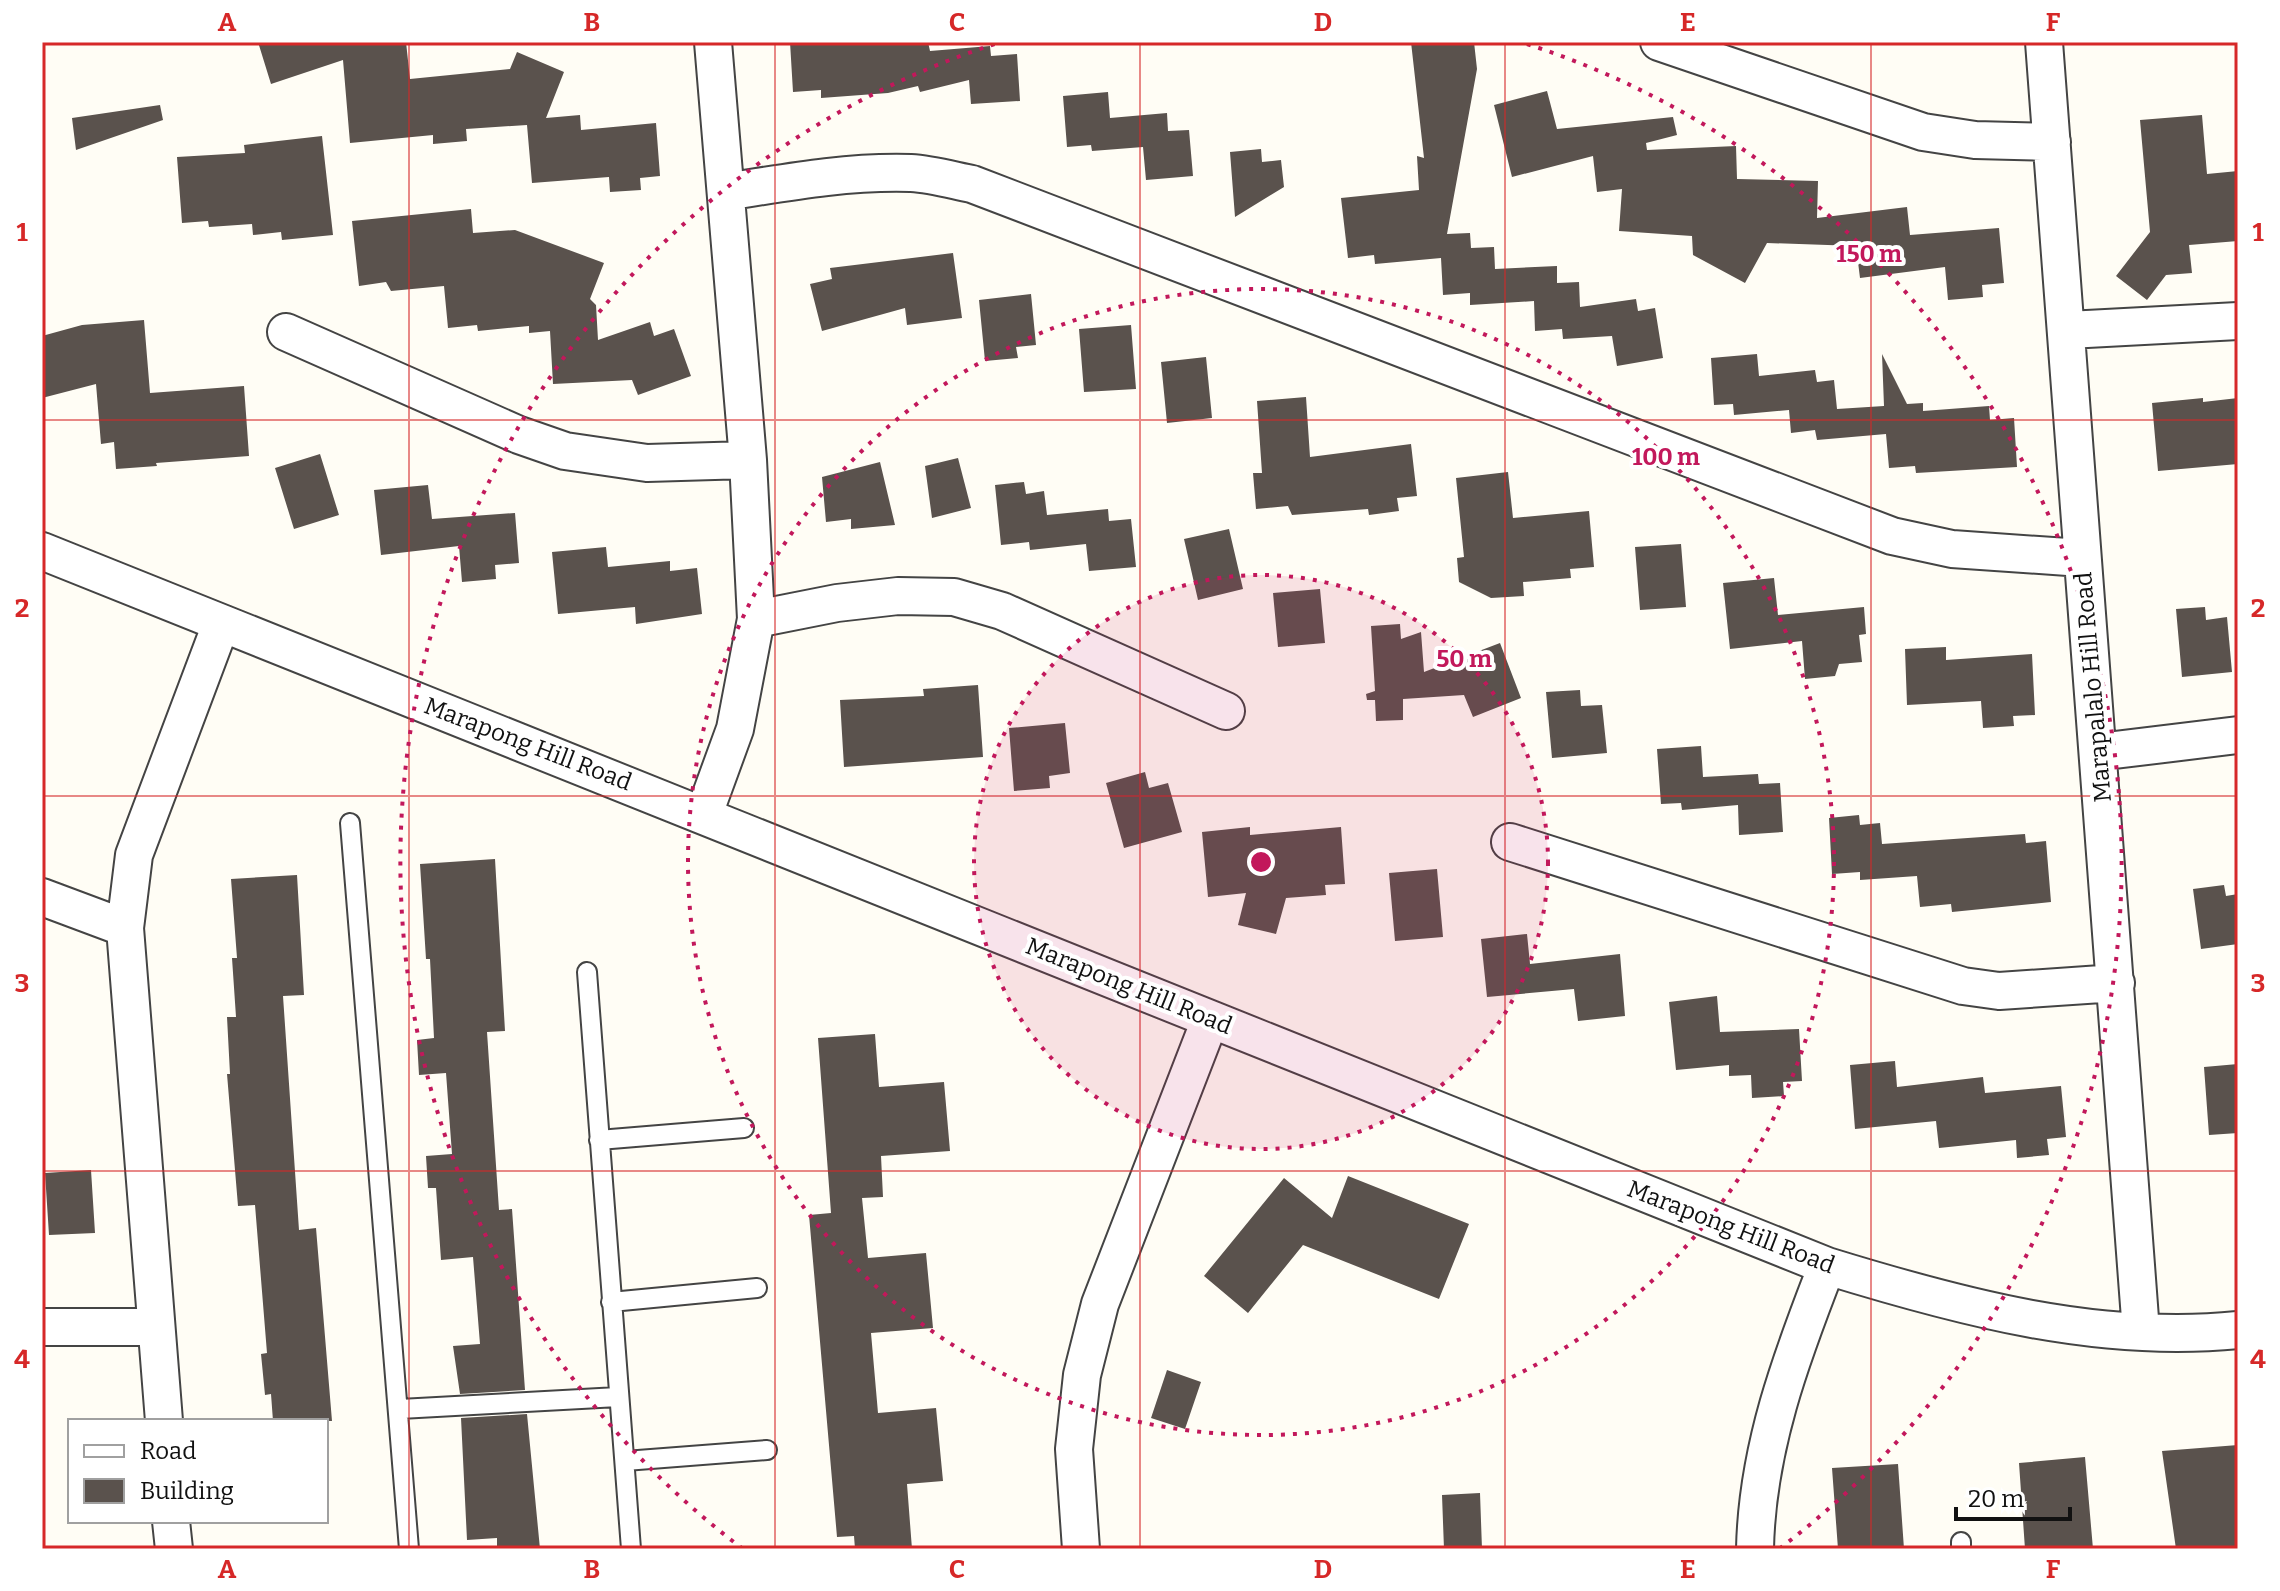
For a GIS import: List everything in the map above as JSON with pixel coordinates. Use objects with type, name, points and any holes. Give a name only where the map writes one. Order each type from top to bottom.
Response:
[{"type":"street","points":[[704,814],[735,729],[756,619],[748,460],[713,42]]},
{"type":"street","points":[[1659,42],[1923,132],[1975,140],[2052,142]]},
{"type":"street","name":"Marapalalo Hill Road","points":[[2044,42],[2141,1332]]},
{"type":"street","points":[[726,192],[824,176],[870,173],[915,173],[972,184],[1892,536],[1952,549],[2082,558]]},
{"type":"street","points":[[2068,330],[2238,321]]},
{"type":"street","points":[[286,332],[519,435],[565,451],[647,463],[748,460]]},
{"type":"street","name":"Marapong Hill Road","points":[[42,551],[1827,1266],[1915,1293],[2030,1320],[2141,1332],[2238,1330]]},
{"type":"street","points":[[756,619],[867,600],[954,597],[1002,611],[1226,711]]},
{"type":"street","points":[[164,1419],[125,928],[134,855],[221,624]]},
{"type":"street","points":[[2098,752],[2238,735]]},
{"type":"street","points":[[1510,842],[1963,986],[2024,990],[2116,983]]},
{"type":"street","points":[[42,897],[125,928]]},
{"type":"street","points":[[1081,1549],[1074,1449],[1082,1375],[1100,1304],[1210,1020]]},
{"type":"street","points":[[1755,1549],[1755,1512],[1770,1429],[1790,1360],[1827,1266]]},
{"type":"street","points":[[42,1327],[156,1327]]},
{"type":"street","points":[[171,1523],[174,1549]]},
{"type":"lane","points":[[350,823],[409,1549]]},
{"type":"lane","points":[[587,972],[631,1549]]},
{"type":"lane","points":[[599,1140],[744,1128]]},
{"type":"lane","points":[[611,1302],[757,1288]]},
{"type":"lane","points":[[400,1409],[618,1397]]},
{"type":"lane","points":[[625,1461],[767,1450]]},
{"type":"building","points":[[258,42],[406,42],[410,79],[510,69],[517,52],[564,72],[546,118],[580,115],[581,130],[656,123],[660,176],[640,178],[641,190],[610,192],[609,177],[532,183],[527,125],[466,129],[467,141],[433,144],[433,135],[350,143],[343,60],[271,84]]},
{"type":"building","points":[[790,42],[928,42],[930,51],[990,46],[991,56],[1017,54],[1020,101],[971,104],[969,80],[920,92],[918,86],[888,93],[821,98],[821,90],[793,92]]},
{"type":"building","points":[[1411,42],[1474,42],[1477,69],[1447,234],[1470,233],[1471,248],[1494,247],[1495,269],[1557,266],[1557,283],[1579,282],[1580,307],[1636,299],[1638,311],[1655,308],[1663,358],[1617,366],[1612,336],[1563,339],[1562,329],[1535,331],[1534,301],[1470,305],[1470,293],[1443,295],[1441,258],[1375,264],[1374,255],[1348,258],[1341,198],[1419,190],[1417,156],[1424,158]]},
{"type":"building","points":[[1547,91],[1557,129],[1673,117],[1677,135],[1646,143],[1647,150],[1736,146],[1737,179],[1818,181],[1817,218],[1907,207],[1910,235],[1999,228],[2004,283],[1982,285],[1983,297],[1948,300],[1945,267],[1860,278],[1856,246],[1767,243],[1745,283],[1693,255],[1692,236],[1619,231],[1622,189],[1597,192],[1593,156],[1512,177],[1494,105]]},
{"type":"building","points":[[1108,92],[1110,118],[1167,113],[1168,131],[1189,130],[1193,176],[1146,180],[1143,147],[1092,151],[1091,145],[1067,147],[1063,96]]},
{"type":"building","points":[[160,105],[163,120],[76,150],[72,118]]},
{"type":"building","points":[[2202,115],[2207,174],[2238,171],[2238,241],[2189,245],[2192,273],[2166,275],[2147,300],[2116,276],[2150,232],[2140,120]]},
{"type":"building","points":[[322,136],[333,235],[282,240],[281,232],[253,235],[252,224],[209,227],[208,221],[182,223],[177,157],[245,153],[244,145]]},
{"type":"building","points":[[1261,149],[1262,162],[1281,160],[1284,187],[1235,217],[1230,152]]},
{"type":"building","points":[[471,209],[473,233],[515,230],[604,263],[590,299],[596,305],[598,340],[650,322],[654,336],[674,329],[691,376],[638,395],[632,380],[553,384],[550,331],[529,333],[529,326],[478,331],[477,325],[448,328],[444,286],[391,291],[386,282],[359,286],[352,221]]},
{"type":"building","points":[[953,253],[962,318],[907,325],[905,308],[822,331],[810,284],[832,279],[830,268]]},
{"type":"building","points":[[1031,294],[1036,345],[1016,347],[1018,358],[985,361],[979,300]]},
{"type":"building","points":[[144,320],[150,393],[244,386],[249,456],[116,469],[114,442],[101,444],[96,384],[42,398],[42,336],[82,325]]},
{"type":"building","points":[[1131,325],[1136,389],[1084,392],[1079,329]]},
{"type":"building","points":[[1757,354],[1759,376],[1815,370],[1817,382],[1834,380],[1837,409],[1884,406],[1882,354],[1907,404],[1923,403],[1923,411],[1989,406],[1990,420],[2014,418],[2017,467],[1916,473],[1915,466],[1889,468],[1886,434],[1817,440],[1815,430],[1791,433],[1789,410],[1734,415],[1733,404],[1714,405],[1711,358]]},
{"type":"building","points":[[1206,357],[1212,418],[1167,423],[1161,362]]},
{"type":"building","points":[[1306,397],[1310,457],[1411,444],[1417,496],[1397,498],[1399,511],[1369,515],[1368,509],[1292,515],[1288,506],[1256,509],[1253,473],[1262,473],[1257,401]]},
{"type":"building","points":[[2203,398],[2203,402],[2238,398],[2238,464],[2158,471],[2152,403]]},
{"type":"building","points":[[320,454],[339,515],[294,529],[275,468]]},
{"type":"building","points":[[958,458],[971,508],[932,518],[925,466]]},
{"type":"building","points":[[880,462],[895,525],[851,529],[851,519],[826,522],[822,477]]},
{"type":"building","points":[[1508,472],[1513,518],[1589,511],[1594,567],[1570,569],[1571,578],[1523,582],[1524,596],[1491,598],[1459,582],[1457,558],[1464,557],[1456,478]]},
{"type":"building","points":[[1024,482],[1026,494],[1044,491],[1047,515],[1108,509],[1109,521],[1131,519],[1136,567],[1089,571],[1086,544],[1030,550],[1029,542],[1001,545],[995,485]]},
{"type":"building","points":[[428,485],[432,519],[515,513],[519,563],[495,565],[496,579],[462,582],[459,546],[381,555],[374,490]]},
{"type":"building","points":[[1229,529],[1243,589],[1198,600],[1184,539]]},
{"type":"building","points":[[1681,544],[1686,607],[1640,610],[1635,547]]},
{"type":"building","points":[[606,547],[608,567],[670,561],[670,571],[697,568],[702,614],[636,624],[635,607],[558,614],[552,552]]},
{"type":"building","points":[[1774,578],[1778,615],[1864,607],[1866,634],[1859,635],[1862,662],[1839,664],[1835,676],[1805,679],[1802,641],[1730,649],[1723,583]]},
{"type":"building","points":[[1320,589],[1325,643],[1278,647],[1273,593]]},
{"type":"building","points":[[2205,607],[2206,620],[2227,617],[2232,672],[2182,677],[2176,609]]},
{"type":"building","points":[[1400,624],[1401,639],[1421,632],[1424,672],[1500,643],[1521,698],[1473,717],[1464,695],[1403,699],[1403,720],[1376,721],[1375,700],[1367,700],[1366,694],[1375,691],[1371,626]]},
{"type":"building","points":[[1946,647],[1946,660],[2032,654],[2035,715],[2013,716],[2014,726],[1983,728],[1981,701],[1907,705],[1905,649]]},
{"type":"building","points":[[978,685],[983,757],[844,767],[840,700],[924,696],[923,689]]},
{"type":"building","points":[[1580,690],[1581,706],[1602,705],[1607,753],[1552,758],[1546,692]]},
{"type":"building","points":[[1065,723],[1070,773],[1049,776],[1050,788],[1014,791],[1009,728]]},
{"type":"building","points":[[1701,746],[1703,777],[1758,774],[1759,784],[1780,783],[1783,832],[1739,835],[1738,805],[1682,810],[1681,803],[1661,804],[1657,749]]},
{"type":"building","points":[[1145,772],[1149,788],[1168,783],[1182,832],[1124,848],[1106,783]]},
{"type":"building","points":[[1859,815],[1860,825],[1880,823],[1882,844],[2025,834],[2026,843],[2046,841],[2051,902],[1952,912],[1951,904],[1920,907],[1917,876],[1860,880],[1860,872],[1832,874],[1829,818]]},
{"type":"building","points":[[1250,827],[1250,835],[1341,827],[1345,884],[1325,885],[1326,895],[1286,898],[1276,934],[1238,925],[1246,893],[1208,897],[1202,832]]},
{"type":"building","points":[[495,859],[505,1031],[487,1032],[499,1210],[512,1209],[525,1390],[460,1394],[453,1346],[480,1344],[473,1257],[441,1260],[436,1188],[428,1188],[426,1156],[452,1154],[446,1073],[419,1075],[417,1040],[434,1038],[420,864]]},
{"type":"building","points":[[1437,869],[1443,937],[1395,941],[1389,873]]},
{"type":"building","points":[[297,875],[304,995],[283,996],[299,1230],[316,1228],[332,1421],[273,1419],[271,1394],[265,1395],[261,1354],[267,1353],[255,1205],[238,1206],[227,1074],[230,1074],[227,1017],[236,1017],[232,958],[237,958],[231,879]]},
{"type":"building","points":[[2224,885],[2226,896],[2238,894],[2238,944],[2201,949],[2193,889]]},
{"type":"building","points":[[1527,934],[1530,964],[1620,954],[1625,1016],[1578,1021],[1574,989],[1487,997],[1481,939]]},
{"type":"building","points":[[1717,996],[1720,1032],[1799,1029],[1802,1081],[1783,1082],[1784,1096],[1752,1098],[1751,1075],[1729,1076],[1729,1065],[1676,1070],[1669,1002]]},
{"type":"building","points":[[875,1034],[879,1087],[944,1082],[950,1151],[881,1156],[883,1197],[862,1198],[868,1258],[926,1253],[933,1328],[871,1333],[878,1413],[936,1408],[943,1481],[907,1484],[912,1549],[855,1549],[854,1536],[837,1537],[809,1215],[831,1213],[818,1038]]},
{"type":"building","points":[[1895,1061],[1897,1087],[1983,1077],[1985,1093],[2061,1086],[2066,1137],[2047,1139],[2049,1155],[2017,1158],[2016,1140],[1939,1148],[1936,1121],[1855,1129],[1850,1065]]},
{"type":"building","points":[[2238,1064],[2238,1133],[2209,1135],[2204,1067]]},
{"type":"building","points":[[91,1170],[95,1233],[49,1235],[45,1173]]},
{"type":"building","points":[[1348,1176],[1469,1224],[1439,1299],[1303,1245],[1248,1313],[1204,1276],[1284,1178],[1332,1218]]},
{"type":"building","points":[[1167,1370],[1201,1382],[1185,1429],[1151,1418]]},
{"type":"building","points":[[527,1414],[540,1549],[497,1549],[497,1538],[467,1540],[461,1418]]},
{"type":"building","points":[[2238,1445],[2238,1549],[2176,1549],[2162,1451]]},
{"type":"building","points":[[2085,1457],[2093,1549],[2025,1549],[2019,1463]]},
{"type":"building","points":[[1898,1464],[1904,1549],[1838,1549],[1832,1468]]},
{"type":"building","points":[[1480,1493],[1482,1549],[1444,1549],[1442,1495]]}]
